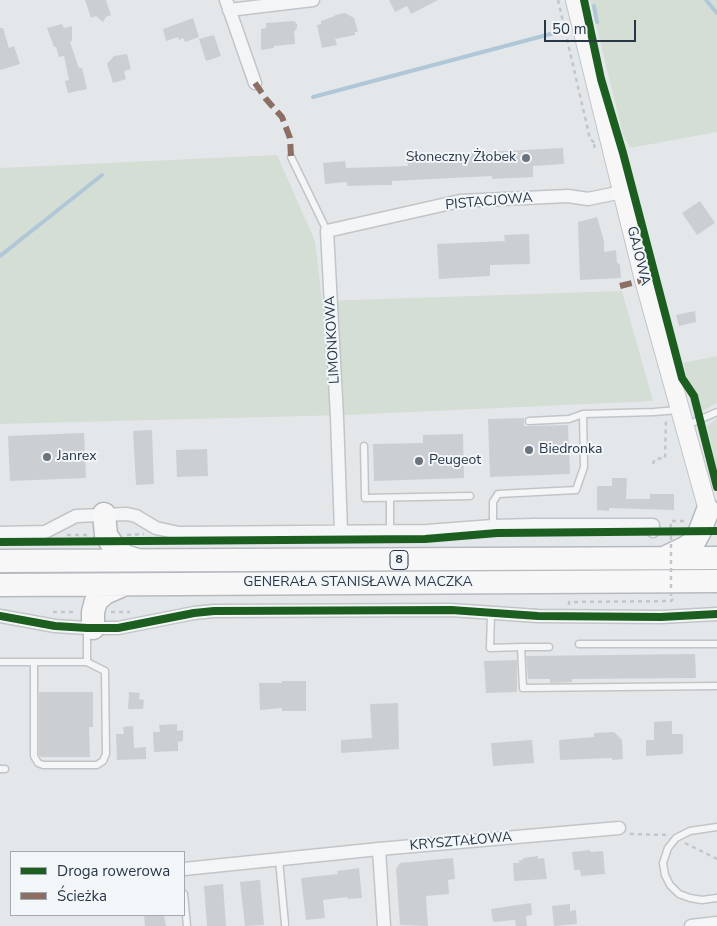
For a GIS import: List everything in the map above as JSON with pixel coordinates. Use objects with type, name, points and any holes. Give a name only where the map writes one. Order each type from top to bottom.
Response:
[{"type":"highway","points":[[661,559],[694,542],[703,522]]},
{"type":"highway","points":[[78,561],[97,548],[106,533],[116,550],[125,556],[138,560]]},
{"type":"highway","name":"GENERAŁA STANISŁAWA MACZKA","points":[[0,561],[717,558]]},
{"type":"highway","name":"GENERAŁA STANISŁAWA MACZKA","points":[[0,585],[717,581]]},
{"type":"highway","points":[[67,584],[79,590],[88,601],[91,623]]},
{"type":"highway","points":[[91,623],[96,601],[105,593],[125,584]]},
{"type":"street","points":[[255,82],[227,5],[313,0]]},
{"type":"street","name":"GAJOWA","points":[[575,0],[703,522]]},
{"type":"street","name":"PISTACJOWA","points":[[327,231],[460,201],[568,196],[588,199],[622,192]]},
{"type":"street","name":"LIMONKOWA","points":[[327,231],[341,531]]},
{"type":"street","points":[[0,533],[45,532],[76,516],[106,533],[127,514],[136,516],[156,528],[178,533],[427,531],[493,526],[653,524],[653,531]]},
{"type":"street","points":[[0,616],[56,626],[91,623],[118,628],[194,613],[214,611],[422,610],[491,612],[538,616],[660,617],[717,614]]},
{"type":"street","name":"KRYSZTAŁOWA","points":[[185,869],[619,828]]},
{"type":"street","points":[[379,850],[384,926]]},
{"type":"street","points":[[691,926],[717,923]]},
{"type":"lane","name":"LIMONKOWA","points":[[291,157],[327,231]]},
{"type":"lane","points":[[529,421],[569,419],[583,414],[654,412],[676,418],[717,412]]},
{"type":"lane","points":[[493,526],[493,502],[498,494],[576,490],[584,467],[583,414]]},
{"type":"lane","points":[[364,446],[365,498],[470,496]]},
{"type":"lane","points":[[390,498],[390,531]]},
{"type":"lane","points":[[491,612],[490,648],[549,647]]},
{"type":"lane","points":[[87,662],[91,623]]},
{"type":"lane","points":[[579,644],[717,644]]},
{"type":"lane","points":[[522,647],[523,688],[717,686]]},
{"type":"lane","points":[[0,662],[34,662],[87,662],[105,671],[106,754],[103,761],[97,765],[43,765],[38,763],[34,756],[34,662]]},
{"type":"lane","points":[[717,827],[690,831],[676,838],[668,848],[663,863],[665,875],[670,885],[679,894],[690,898],[711,900],[717,898]]},
{"type":"lane","points":[[279,860],[286,924]]},
{"type":"lane","points":[[185,910],[186,926]]},
{"type":"path","points":[[558,0],[590,139]]},
{"type":"path","points":[[653,464],[655,459],[665,458],[676,418]]},
{"type":"path","points":[[574,607],[569,607],[569,602],[671,601],[671,520],[703,522]]},
{"type":"path","points":[[653,531],[703,522]]},
{"type":"path","points":[[66,541],[106,533],[149,541]]},
{"type":"path","points":[[619,828],[621,834],[671,835]]},
{"type":"path","points":[[685,843],[717,859]]},
{"type":"shaded area","points":[[590,0],[717,0],[717,132],[630,148],[623,135]]},
{"type":"shaded area","points":[[277,155],[315,241],[322,301],[622,291],[653,401],[345,415],[0,424],[0,166],[1,168]]},
{"type":"shaded area","points":[[717,356],[717,403],[702,411],[699,398],[687,377],[683,363]]},
{"type":"shaded area","points":[[717,418],[717,469],[707,426]]},
{"type":"building","points":[[85,0],[106,0],[111,15],[106,17],[103,22],[96,16],[91,18]]},
{"type":"building","points":[[389,0],[438,0],[411,14],[407,6],[395,12]]},
{"type":"building","points":[[345,13],[354,18],[358,32],[355,32],[355,35],[335,39],[337,45],[322,48],[317,25],[321,24],[321,21],[335,15]]},
{"type":"building","points":[[193,18],[199,37],[185,42],[183,38],[179,40],[178,37],[166,41],[163,29]]},
{"type":"building","points":[[294,21],[297,24],[294,32],[295,44],[274,46],[274,48],[261,50],[261,29],[266,28],[266,23]]},
{"type":"building","points":[[62,24],[64,28],[72,26],[72,41],[70,42],[79,68],[82,68],[87,89],[68,93],[65,81],[69,80],[64,56],[59,57],[47,28]]},
{"type":"building","points":[[0,28],[3,28],[9,48],[14,46],[20,64],[0,70]]},
{"type":"building","points":[[214,35],[221,56],[206,61],[199,39]]},
{"type":"building","points":[[127,54],[131,69],[124,71],[126,79],[113,83],[107,64],[114,56]]},
{"type":"building","points":[[563,148],[564,164],[533,166],[533,177],[492,179],[492,176],[392,181],[392,185],[347,186],[347,182],[325,184],[323,163],[345,161],[346,168],[408,166],[407,156]]},
{"type":"building","points":[[700,201],[715,223],[697,235],[682,213]]},
{"type":"building","points":[[597,217],[604,241],[604,252],[616,250],[621,278],[580,280],[578,222]]},
{"type":"building","points":[[529,234],[530,264],[490,265],[490,276],[439,279],[437,244],[505,241],[504,235]]},
{"type":"building","points":[[695,311],[696,322],[679,326],[676,315]]},
{"type":"building","name":"Biedronka","points":[[524,418],[524,426],[568,425],[570,474],[490,477],[488,419]]},
{"type":"building","points":[[152,430],[154,484],[136,485],[133,431]]},
{"type":"building","name":"Janrex","points":[[84,433],[86,478],[10,481],[8,436]]},
{"type":"building","name":"Peugeot","points":[[463,434],[464,478],[374,481],[373,444],[423,443],[423,435]]},
{"type":"building","points":[[207,449],[208,476],[177,477],[176,450]]},
{"type":"building","points":[[612,478],[627,478],[626,499],[650,499],[650,494],[674,494],[674,510],[609,508],[609,511],[597,510],[597,486],[612,486]]},
{"type":"building","points":[[695,654],[696,678],[572,679],[572,682],[550,683],[550,679],[528,679],[526,656]]},
{"type":"building","points":[[517,660],[517,692],[486,693],[484,661]]},
{"type":"building","points":[[282,681],[306,681],[306,711],[282,711],[282,708],[260,710],[259,683],[282,683]]},
{"type":"building","points":[[39,692],[93,692],[93,727],[89,727],[90,757],[41,757],[39,755]]},
{"type":"building","points":[[129,692],[140,693],[139,699],[144,700],[143,709],[128,709]]},
{"type":"building","points":[[398,703],[399,749],[341,753],[341,740],[372,738],[370,704]]},
{"type":"building","points":[[672,721],[672,734],[683,734],[683,754],[646,756],[646,740],[654,740],[654,722]]},
{"type":"building","points":[[177,724],[177,731],[183,730],[183,741],[178,742],[178,751],[154,752],[153,732],[160,732],[159,725]]},
{"type":"building","points":[[133,726],[134,748],[146,747],[146,759],[117,760],[116,734],[124,734],[123,727]]},
{"type":"building","points":[[614,732],[622,740],[623,759],[560,760],[559,740],[594,737],[594,733]]},
{"type":"building","points":[[532,740],[534,763],[493,766],[491,743]]},
{"type":"building","points":[[590,850],[590,852],[603,851],[605,874],[581,876],[580,870],[574,870],[572,852]]},
{"type":"building","points":[[538,856],[538,859],[544,858],[547,879],[514,881],[513,863],[519,863],[519,860],[523,860],[523,858]]},
{"type":"building","points":[[453,858],[455,879],[448,880],[449,894],[426,896],[428,926],[400,925],[396,869],[400,863]]},
{"type":"building","points":[[359,868],[362,898],[348,899],[347,897],[323,900],[325,918],[306,920],[301,878],[338,874],[337,871]]},
{"type":"building","points":[[260,880],[264,925],[245,926],[240,882]]},
{"type":"building","points":[[223,884],[226,926],[207,926],[204,886]]},
{"type":"building","points":[[531,903],[532,915],[526,916],[527,926],[516,926],[515,920],[493,922],[491,909]]},
{"type":"building","points":[[570,904],[570,911],[576,910],[577,924],[554,926],[552,906]]},
{"type":"building","points":[[144,916],[164,916],[166,926],[145,926]]},
{"type":"waterway","points":[[706,0],[717,13]]},
{"type":"waterway","points":[[594,6],[597,22]]},
{"type":"waterway","points":[[313,97],[558,32]]},
{"type":"waterway","points":[[0,256],[102,175]]},
{"type":"marked path","points":[[255,83],[282,117],[290,138],[291,157]]},
{"type":"marked path","points":[[620,286],[644,280]]},
{"type":"cycle path","points":[[584,0],[601,79],[623,153],[682,378],[694,396],[717,487]]},
{"type":"cycle path","points":[[0,542],[425,539],[497,533],[717,531]]},
{"type":"cycle path","points":[[0,616],[55,626],[118,628],[194,613],[214,611],[451,610],[538,616],[661,617],[717,614]]},
{"type":"place","name":"Słoneczny Żłobek","points":[[526,158]]},
{"type":"place","name":"Biedronka","points":[[529,450]]},
{"type":"place","name":"Janrex","points":[[47,457]]},
{"type":"place","name":"Peugeot","points":[[419,461]]}]
